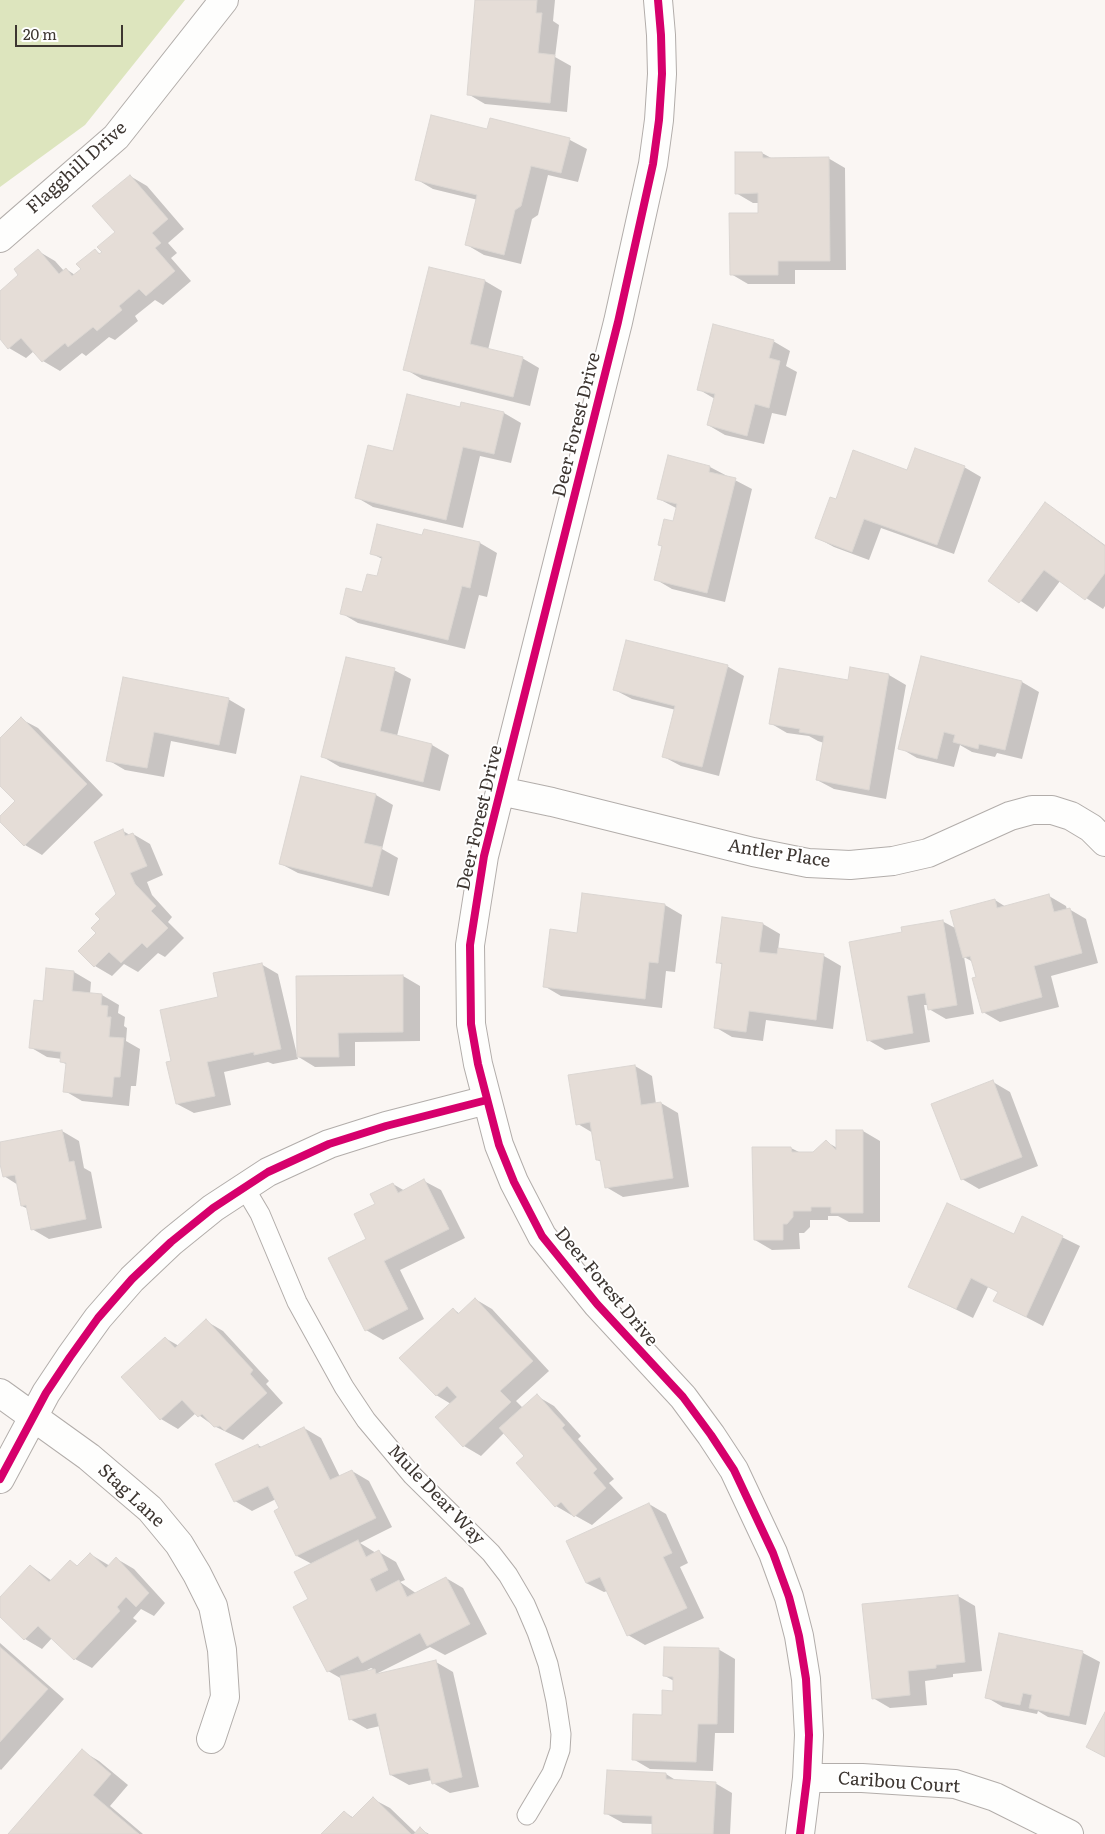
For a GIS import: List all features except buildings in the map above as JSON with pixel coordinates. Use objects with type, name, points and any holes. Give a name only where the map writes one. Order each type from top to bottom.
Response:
[{"type":"street","name":"Flagghill Drive","points":[[0,238],[116,137],[224,0]]},
{"type":"street","name":"Deer Forest Drive","points":[[658,0],[662,74],[659,120],[653,164],[620,313],[484,856],[470,944],[471,1024],[478,1064],[499,1145],[514,1182],[542,1236],[597,1304],[683,1397],[711,1435],[734,1470],[773,1553],[789,1597],[799,1636],[806,1679],[809,1735],[807,1778],[800,1834]]},
{"type":"street","name":"Antler Place","points":[[500,791],[552,802],[735,848],[808,863],[850,865],[892,861],[928,853],[1010,816],[1032,810],[1052,810],[1071,816],[1091,828],[1105,842]]},
{"type":"street","points":[[0,1479],[33,1416],[70,1357],[98,1318],[132,1279],[171,1242],[213,1208],[268,1172],[329,1144],[386,1126],[487,1100]]},
{"type":"street","name":"Stag Lane","points":[[0,1394],[89,1456],[150,1509],[179,1544],[213,1606],[222,1650],[225,1697],[211,1739]]},
{"type":"street","name":"Caribou Court","points":[[807,1778],[872,1779],[954,1784],[995,1797],[1064,1833]]},
{"type":"lane","name":"Mule Dear Way","points":[[244,1187],[260,1214],[297,1302],[348,1394],[366,1420],[412,1475],[491,1553],[508,1575],[528,1611],[548,1664],[561,1734],[560,1750],[552,1773],[527,1815]]},
{"type":"green space","points":[[0,0],[185,0],[85,125],[0,187]]},
{"type":"cycle path","points":[[658,0],[662,74],[659,120],[653,164],[618,322],[484,856],[470,945],[471,1024],[478,1064],[499,1145],[514,1182],[542,1236],[597,1304],[683,1397],[711,1435],[734,1470],[773,1553],[789,1597],[799,1636],[806,1679],[809,1735],[807,1778],[800,1834]]},
{"type":"cycle path","points":[[0,1479],[46,1393],[98,1318],[132,1279],[171,1242],[213,1208],[268,1172],[329,1144],[386,1126],[487,1100]]}]
